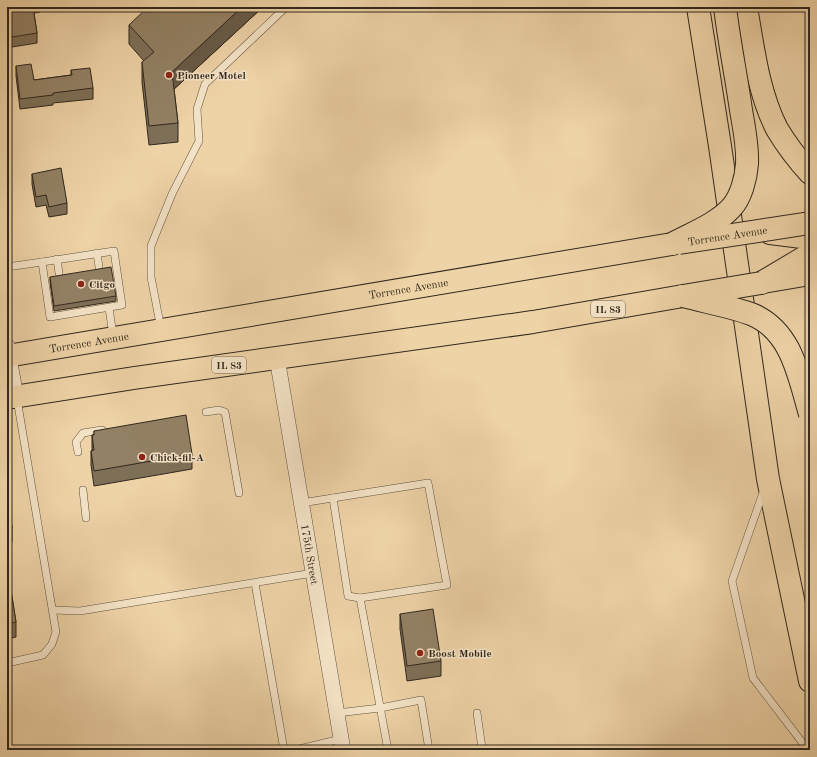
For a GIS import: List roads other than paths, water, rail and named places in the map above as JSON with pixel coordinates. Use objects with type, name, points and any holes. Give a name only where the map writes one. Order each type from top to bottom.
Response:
[{"type":"main road","points":[[698,7],[720,146],[768,479],[810,681]]},
{"type":"main road","points":[[672,244],[711,224],[733,206],[739,194],[747,165],[746,142],[725,7]]},
{"type":"main road","points":[[746,7],[756,64],[766,102],[777,129],[794,154],[810,173]]},
{"type":"main road","name":"Torrence Avenue","points":[[8,352],[114,339],[672,244],[810,223]]},
{"type":"main road","points":[[754,231],[810,238]]},
{"type":"main road","points":[[761,283],[810,254]]},
{"type":"main road","name":"IL 83","points":[[12,398],[277,358],[533,322],[810,274]]},
{"type":"main road","points":[[683,296],[751,314],[774,328],[785,343],[793,359],[810,414]]},
{"type":"main road","points":[[810,392],[810,414]]},
{"type":"street","points":[[8,352],[12,398]]},
{"type":"street","name":"175th Street","points":[[277,358],[342,744]]},
{"type":"lane","points":[[162,331],[151,277],[151,246],[172,194],[199,141],[197,109],[205,84],[286,7]]},
{"type":"lane","points":[[7,267],[114,251],[122,305],[65,311],[50,317],[42,262]]},
{"type":"lane","points":[[97,253],[99,267]]},
{"type":"lane","points":[[57,259],[59,273]]},
{"type":"lane","points":[[105,306],[114,339]]},
{"type":"lane","points":[[7,663],[43,655],[52,644],[56,632],[12,398]]},
{"type":"lane","points":[[206,412],[219,410],[226,412],[239,494]]},
{"type":"lane","points":[[78,452],[76,442],[83,434],[111,428]]},
{"type":"lane","points":[[768,479],[732,581],[753,678],[808,750]]},
{"type":"lane","points":[[301,502],[428,483],[447,584],[360,598],[348,596],[333,498]]},
{"type":"lane","points":[[83,490],[86,518]]},
{"type":"lane","points":[[53,610],[80,611],[313,573]]},
{"type":"lane","points":[[255,583],[284,750]]},
{"type":"lane","points":[[360,598],[388,750]]},
{"type":"lane","points":[[337,713],[380,708],[420,700],[429,750]]},
{"type":"lane","points":[[471,750],[482,748],[477,713]]},
{"type":"lane","points":[[295,750],[342,744]]},
{"type":"place","name":"Pioneer Motel","points":[[169,75]]},
{"type":"place","name":"Citgo","points":[[81,284]]},
{"type":"place","name":"Chick-fil-A","points":[[142,457]]},
{"type":"place","name":"Boost Mobile","points":[[420,653]]}]
